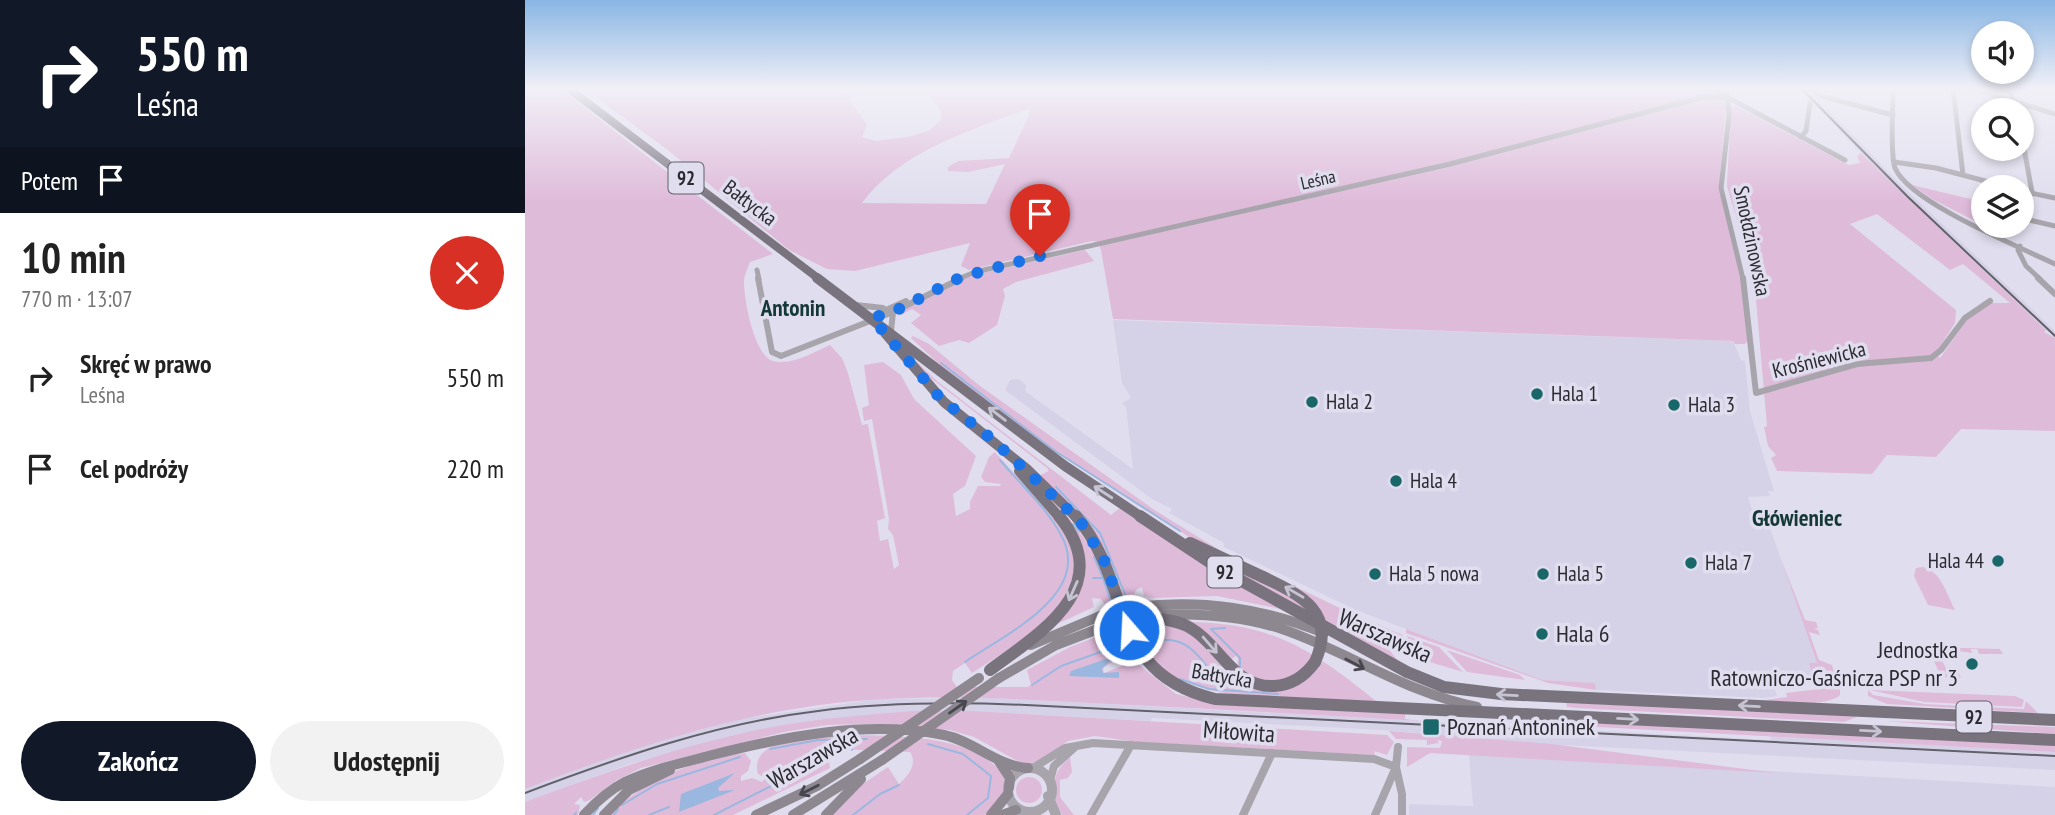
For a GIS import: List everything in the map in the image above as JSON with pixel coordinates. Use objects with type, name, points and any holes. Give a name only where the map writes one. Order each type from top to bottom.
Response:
[{"type":"main road","name":"Bałtycka","points":[[618,126],[1065,466],[1231,576],[1367,652]]},
{"type":"main road","name":"Bałtycka","points":[[874,320],[930,387],[1004,450],[1086,529],[1104,560],[1135,646],[1151,669],[1171,684],[1195,694],[1222,699],[1409,709]]},
{"type":"main road","points":[[995,674],[1063,610],[1077,586],[1080,569],[1079,550],[1072,535],[1004,450]]},
{"type":"main road","points":[[1137,612],[1189,627],[1230,668],[1251,683],[1283,686],[1308,672],[1317,660],[1323,644],[1321,622],[1308,601],[1160,529]]},
{"type":"main road","name":"Warszawska","points":[[756,815],[817,786],[979,678],[995,674],[1109,619],[1181,602],[1243,606],[1287,618],[1424,680],[1478,692],[2055,720]]},
{"type":"main road","name":"Warszawska","points":[[1137,612],[1201,614],[1250,620],[1304,638],[1374,674],[1424,695],[1466,705],[1538,715]]},
{"type":"main road","name":"Warszawska","points":[[793,815],[882,760],[995,674]]},
{"type":"main road","name":"Warszawska","points":[[1409,709],[2055,740]]},
{"type":"main road","points":[[584,815],[604,794],[624,781],[652,770],[793,735],[846,729],[945,736],[971,743],[1018,768],[1030,768]]},
{"type":"main road","points":[[991,815],[1004,803],[1009,791],[1010,778],[997,758]]},
{"type":"main road","points":[[604,815],[614,802],[634,787],[698,759]]},
{"type":"main road","points":[[826,815],[882,760]]},
{"type":"main road","points":[[1002,815],[1016,810]]},
{"type":"street","name":"Leśna","points":[[874,320],[961,277],[1025,260],[1450,164],[1602,126]]},
{"type":"street","name":"Smołdzinowska","points":[[1728,126],[1721,188],[1746,291],[1756,393]]},
{"type":"street","points":[[1780,126],[1845,160]]},
{"type":"street","points":[[1801,137],[1807,126]]},
{"type":"street","points":[[1893,126],[1897,174],[1920,195],[2055,264]]},
{"type":"street","points":[[1958,126],[1963,175]]},
{"type":"street","points":[[1894,162],[1971,177]]},
{"type":"street","points":[[2034,194],[2055,198]]},
{"type":"street","points":[[2034,221],[2055,226]]},
{"type":"street","points":[[2020,246],[2018,250],[2024,263],[2055,294]]},
{"type":"street","points":[[757,270],[772,352],[776,356],[811,346],[874,320]]},
{"type":"street","name":"Leśna","points":[[854,305],[885,308],[918,297]]},
{"type":"street","name":"Krośniewicka","points":[[1756,393],[1857,364],[1935,357],[1974,308],[1990,301]]},
{"type":"street","name":"Leśna","points":[[874,320],[885,308]]},
{"type":"street","points":[[891,331],[893,312]]},
{"type":"street","name":"Miłowita","points":[[1077,745],[1093,743],[1374,759],[1396,766]]},
{"type":"street","points":[[1077,745],[1057,762],[1050,772],[1048,796],[1039,813],[1016,810],[1010,803],[1009,791],[1016,776],[1063,749],[1077,745]]},
{"type":"street","points":[[1091,815],[1131,745]]},
{"type":"street","points":[[1398,747],[1396,766],[1402,794],[1402,815]]},
{"type":"street","points":[[1243,815],[1272,753]]},
{"type":"street","points":[[1374,815],[1396,766]]},
{"type":"street","points":[[1030,768],[1042,770],[1050,780]]},
{"type":"street","points":[[1048,796],[1056,815]]},
{"type":"shaded area","points":[[525,126],[608,126],[773,254],[750,262],[745,277],[746,301],[755,338],[766,357],[773,361],[795,360],[830,345],[842,358],[862,425],[868,424],[885,518],[877,521],[880,541],[888,539],[894,569],[899,565],[893,535],[888,529],[889,519],[872,419],[864,421],[862,408],[869,405],[864,365],[883,362],[901,375],[914,399],[976,456],[965,486],[953,494],[956,516],[970,509],[970,502],[978,486],[1000,486],[1001,484],[985,482],[981,477],[989,457],[995,452],[1063,528],[1077,564],[1063,605],[1017,644],[972,673],[965,663],[953,671],[952,680],[957,687],[1027,687],[1031,685],[1027,670],[1070,647],[1099,636],[1103,638],[1106,647],[1112,642],[1114,634],[1123,631],[1127,653],[1103,668],[1104,673],[1134,661],[1176,694],[1222,705],[1405,714],[1405,719],[1422,721],[988,698],[853,701],[782,711],[707,728],[598,762],[525,789]]},
{"type":"shaded area","points":[[635,126],[867,126],[862,137],[876,141],[912,136],[934,126],[983,126],[915,157],[877,185],[862,203],[986,204],[1005,164],[968,172],[948,171],[948,167],[958,161],[1009,158],[1024,126],[1724,126],[1719,187],[1743,286],[1748,340],[1745,344],[1735,344],[1733,341],[1113,319],[1098,242],[1092,241],[969,270],[961,266],[970,243],[855,271],[827,269],[789,250]]},
{"type":"shaded area","points":[[1730,126],[1774,126],[1849,165],[1860,163],[1857,156],[1861,153],[2046,330],[2044,332],[2055,338],[2055,431],[1961,429],[1936,457],[1887,455],[1872,474],[1777,471],[1771,458],[1776,455],[1768,446],[1764,427],[1767,426],[1754,277],[1727,186]],"holes":[[[1877,214],[1950,270],[1963,264],[2010,303],[1990,303],[1967,320],[1940,358],[1936,353],[1955,323],[1956,310],[1850,224]]]},
{"type":"shaded area","points":[[1835,126],[1844,126],[1901,185],[2055,331],[2055,338]]},
{"type":"shaded area","points":[[1912,185],[1971,199],[1971,219],[1932,199]]},
{"type":"shaded area","points":[[1085,250],[1094,261],[1016,282],[1003,289],[1005,296],[997,325],[969,343],[959,340],[939,346],[911,323],[921,315],[912,309],[901,315],[898,312],[957,281],[978,274]]},
{"type":"shaded area","points":[[1113,320],[1733,341],[1741,360],[1745,361],[1750,411],[1774,491],[1768,491],[1770,496],[1748,497],[1752,509],[1774,514],[1778,524],[1769,525],[1818,664],[1809,663],[1813,677],[1771,676],[1777,696],[1764,698],[1596,690],[1594,683],[1543,680],[1358,611],[1224,547],[1224,543],[1169,513],[1172,509],[1152,499],[1005,390],[1010,380],[1019,379],[1026,385],[1025,391],[1133,469],[1126,407],[1122,403],[1131,398],[1122,383]]},
{"type":"shaded area","points":[[913,336],[929,344],[980,386],[1156,511],[1221,551],[1367,621],[1398,661],[1237,574],[1197,542],[1043,444],[942,367],[911,338]]},
{"type":"shaded area","points":[[915,360],[937,381],[1111,515],[1120,508],[1281,609],[1217,596],[1151,598],[1144,596],[1142,587],[1136,590],[1133,598],[1124,601],[1100,541],[1040,475],[1049,471],[1047,468],[923,372]]},
{"type":"shaded area","points":[[1039,488],[1085,539],[1113,601],[1105,605],[1101,599],[1092,598],[1094,607],[1055,625],[1085,562],[1081,544]]},
{"type":"shaded area","points":[[1781,559],[1805,620],[1816,622],[1818,628],[1814,629],[1818,630],[1820,635],[1809,632],[1819,660],[1832,665],[1835,675],[1832,678],[1805,681],[1804,677],[1813,677],[1809,663],[1817,663]]},
{"type":"shaded area","points":[[1916,568],[1929,569],[1939,578],[1955,610],[1928,605],[1914,576]]},
{"type":"shaded area","points":[[1188,622],[1245,628],[1290,643],[1332,667],[1376,701],[1233,695],[1180,680],[1155,664],[1135,631],[1141,630],[1152,637],[1153,628],[1174,626],[1192,636],[1222,667],[1215,675],[1217,677],[1227,678],[1237,667],[1236,656],[1229,661]]},
{"type":"shaded area","points":[[1375,623],[1403,635],[1410,656],[1396,651]]},
{"type":"shaded area","points":[[1406,629],[1543,680],[1595,683],[1596,690],[1548,683],[1406,633]]},
{"type":"shaded area","points":[[1407,636],[1439,647],[1463,672],[1413,657]]},
{"type":"shaded area","points":[[1928,647],[2000,649],[2003,654],[1979,654],[1977,649],[1971,649],[1972,653],[1944,649],[1945,652],[1938,653],[1948,672],[1958,672],[1961,678],[1941,677]]},
{"type":"shaded area","points":[[1447,650],[1520,675],[1525,680],[1467,672]]},
{"type":"shaded area","points":[[1836,687],[1840,690],[1840,695],[1815,703],[1765,700],[1787,697],[1786,693]]},
{"type":"shaded area","points":[[1868,690],[1873,695],[1925,704],[2024,709],[2026,701],[2038,713],[1887,704],[1868,696]]},
{"type":"shaded area","points":[[1870,690],[2015,696],[2024,700],[2022,707],[1924,702]]},
{"type":"shaded area","points":[[996,698],[1771,740],[1770,735],[2055,752],[2055,770],[1541,744],[1381,730],[1152,718],[1151,721],[973,711],[911,711],[814,720],[729,736],[629,764],[525,802],[525,789],[642,745],[740,719],[877,699]]},
{"type":"shaded area","points":[[1566,703],[1857,717],[1844,722],[1577,708],[1567,707]]},
{"type":"shaded area","points":[[911,711],[973,711],[1387,735],[1394,742],[1387,755],[1374,751],[1375,755],[1137,742],[1095,736],[1068,741],[1038,762],[1023,764],[974,737],[950,730],[871,724],[827,725],[784,732],[641,768],[615,781],[590,800],[584,802],[581,797],[574,804],[580,805],[578,815],[525,815],[525,802],[616,769],[709,741],[807,721]]},
{"type":"shaded area","points":[[1524,720],[2055,744],[2055,752],[1508,722]]},
{"type":"shaded area","points":[[1883,721],[2055,727],[2055,734]]},
{"type":"shaded area","points":[[1389,731],[1552,744],[1776,773],[1430,753],[1407,767],[1407,747],[1440,748],[1442,741],[1437,740],[1439,743],[1427,745],[1427,740],[1396,739]]},
{"type":"shaded area","points":[[844,735],[909,737],[957,745],[977,753],[994,765],[1006,781],[1004,792],[985,815],[831,815],[851,792],[888,767],[899,784],[909,774],[913,761],[910,752],[837,749],[828,754],[830,768],[733,815],[610,815],[623,802],[654,781],[690,766],[745,753],[751,761],[748,771],[741,776],[741,781],[752,778],[762,782],[765,778],[758,774],[758,762],[763,752],[788,741]]},
{"type":"shaded area","points":[[1469,754],[2055,787],[2055,815],[1409,815],[1409,804],[1473,806]]},
{"type":"shaded area","points":[[1070,757],[1072,772],[1068,778],[1060,780],[1060,797],[1074,815],[1062,815],[1053,792],[1054,784],[1059,770]]},
{"type":"shaded area","points":[[1029,777],[1038,781],[1042,790],[1038,799],[1029,803],[1020,799],[1016,790],[1020,781]]},
{"type":"water","points":[[1112,659],[1102,669],[1103,673],[1119,672],[1119,678],[1069,676],[1071,671]]},
{"type":"water","points":[[735,773],[718,788],[719,791],[735,790],[679,812],[681,794]]},
{"type":"waterway","points":[[941,363],[1055,451],[1180,531]]},
{"type":"waterway","points":[[965,662],[1021,626],[1040,610],[1055,594],[1065,576],[1068,556],[1061,535],[1041,506],[1000,460]]},
{"type":"waterway","points":[[1056,487],[1100,533],[1129,604]]},
{"type":"waterway","points":[[1073,524],[1079,531]]},
{"type":"waterway","points":[[1094,557],[1103,578]]},
{"type":"waterway","points":[[1093,578],[1103,578]]},
{"type":"waterway","points":[[1103,578],[1113,608]]},
{"type":"waterway","points":[[1136,623],[1150,652]]},
{"type":"waterway","points":[[1032,685],[1061,666],[1123,644],[1118,627]]},
{"type":"waterway","points":[[1225,628],[1211,629],[1240,658],[1240,670]]},
{"type":"waterway","points":[[1146,642],[1180,642],[1195,653],[1217,680],[1227,681],[1234,676]]},
{"type":"waterway","points":[[1180,679],[1209,689],[1278,694]]},
{"type":"waterway","points":[[841,740],[867,739]]},
{"type":"waterway","points":[[770,749],[818,740],[841,740]]},
{"type":"waterway","points":[[714,815],[787,778],[841,740]]},
{"type":"waterway","points":[[852,750],[854,741]]},
{"type":"waterway","points":[[928,744],[963,754],[991,776],[988,798],[967,815]]},
{"type":"waterway","points":[[622,805],[657,784],[740,757]]},
{"type":"waterway","points":[[853,815],[880,794],[899,785]]},
{"type":"waterway","points":[[649,815],[669,807]]},
{"type":"waterway","points":[[593,815],[598,808]]},
{"type":"waterway","points":[[614,815],[618,809]]},
{"type":"railway","points":[[1838,126],[1907,196],[2055,336]]},
{"type":"railway","points":[[525,793],[633,754],[743,724],[780,716],[844,708],[922,704],[1026,705],[2055,756]]},
{"type":"place","name":"Hala 1","points":[[1537,394]]},
{"type":"place","name":"Hala 2","points":[[1312,402]]},
{"type":"place","name":"Hala 3","points":[[1674,405]]},
{"type":"place","name":"Hala 4","points":[[1396,481]]},
{"type":"place","name":"Hala 44","points":[[1998,561]]},
{"type":"place","name":"Hala 7","points":[[1691,563]]},
{"type":"place","name":"Hala 5 nowa","points":[[1375,574]]},
{"type":"place","name":"Hala 5","points":[[1543,574]]},
{"type":"place","name":"Hala 6","points":[[1542,634]]},
{"type":"place","name":"Jednostka Ratowniczo-Gaśnicza PSP nr 3","points":[[1972,664]]},
{"type":"place","name":"Poznań Antoninek","points":[[1431,727]]},
{"type":"district","name":"Antonin","points":[[793,308]]},
{"type":"district","name":"Główieniec","points":[[1797,518]]},
{"type":"route","points":[[1040,256],[961,277],[893,312],[872,318],[940,398],[993,440],[1080,521],[1104,560],[1129,630]]}]
